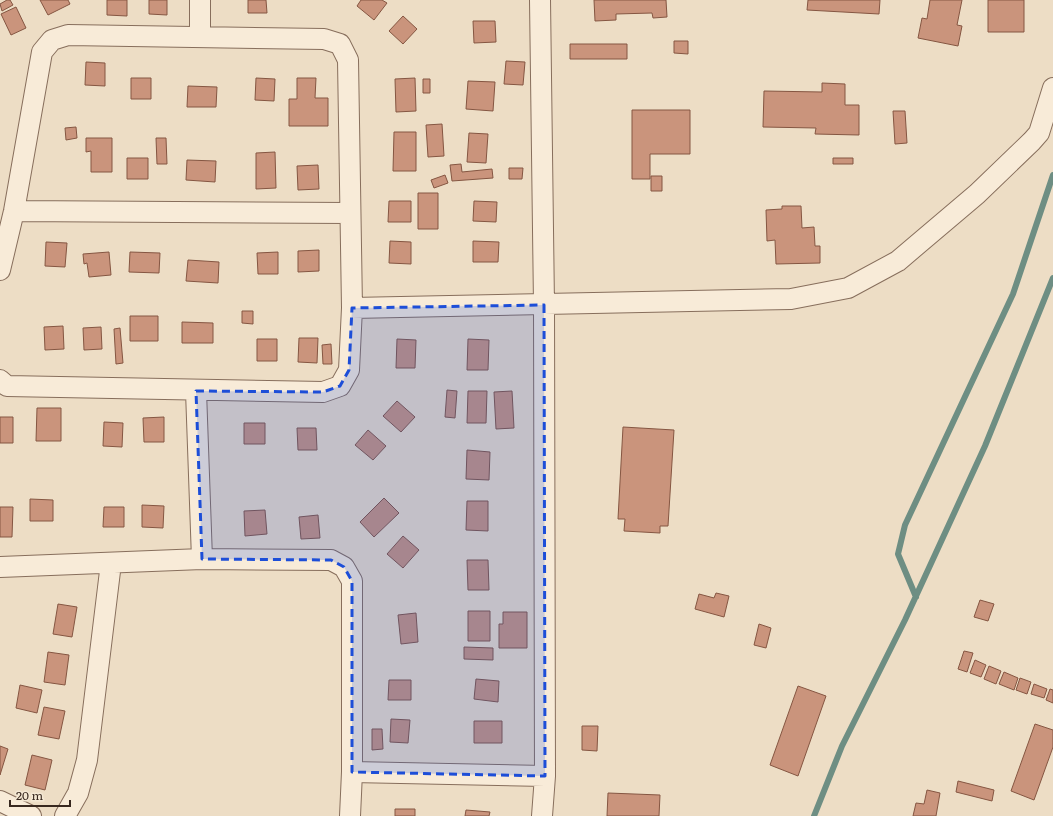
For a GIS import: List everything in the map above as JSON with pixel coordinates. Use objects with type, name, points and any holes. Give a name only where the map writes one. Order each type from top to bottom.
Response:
[{"type":"street","points":[[200,0],[200,37]]},
{"type":"street","points":[[540,0],[544,305],[544,776],[542,816]]},
{"type":"street","points":[[0,270],[14,211],[42,52],[52,40],[68,35],[324,39],[340,44],[348,60],[349,213],[352,308],[349,370],[340,386],[323,392],[196,391],[6,386],[0,380]]},
{"type":"street","points":[[352,308],[792,299],[848,288],[898,261],[977,194],[1015,158],[1039,133],[1053,88]]},
{"type":"street","points":[[14,211],[349,213]]},
{"type":"street","points":[[196,391],[202,560]]},
{"type":"street","points":[[0,566],[202,560],[331,560],[344,567],[352,581],[352,772],[350,816]]},
{"type":"street","points":[[64,816],[78,793],[87,760],[111,563]]},
{"type":"street","points":[[352,772],[544,776]]},
{"type":"street","points":[[0,800],[31,816]]},
{"type":"highlighted area","points":[[544,305],[545,776],[352,772],[352,581],[344,567],[331,560],[202,559],[196,391],[323,392],[340,386],[349,370],[352,308]]},
{"type":"building","points":[[10,0],[13,5],[2,11],[0,4]]},
{"type":"building","points":[[40,0],[68,0],[70,4],[48,15]]},
{"type":"building","points":[[107,0],[127,0],[127,16],[107,15]]},
{"type":"building","points":[[149,0],[167,0],[167,15],[149,14]]},
{"type":"building","points":[[248,0],[266,0],[267,13],[248,13]]},
{"type":"building","points":[[361,0],[382,0],[387,3],[374,20],[357,6]]},
{"type":"building","points":[[594,0],[666,0],[667,17],[653,18],[652,13],[616,14],[616,20],[595,21]]},
{"type":"building","points":[[808,0],[880,0],[879,14],[807,10]]},
{"type":"building","points":[[930,0],[962,0],[957,25],[962,26],[958,46],[918,38],[922,18],[927,19]]},
{"type":"building","points":[[988,0],[1024,0],[1024,32],[988,32]]},
{"type":"building","points":[[16,7],[26,28],[11,35],[1,14]]},
{"type":"building","points":[[403,16],[417,29],[403,44],[389,31]]},
{"type":"building","points":[[473,21],[495,21],[496,42],[474,43]]},
{"type":"building","points":[[674,41],[688,41],[688,54],[674,53]]},
{"type":"building","points":[[570,44],[627,44],[627,59],[570,59]]},
{"type":"building","points":[[506,61],[525,62],[523,85],[504,84]]},
{"type":"building","points":[[86,62],[105,63],[105,86],[85,85]]},
{"type":"building","points":[[131,78],[151,78],[151,99],[131,99]]},
{"type":"building","points":[[256,78],[275,79],[274,101],[255,100]]},
{"type":"building","points":[[297,78],[316,78],[315,98],[328,98],[328,126],[289,126],[289,99],[297,99]]},
{"type":"building","points":[[415,78],[416,111],[396,112],[395,79]]},
{"type":"building","points":[[423,79],[430,79],[430,93],[423,93]]},
{"type":"building","points":[[468,81],[495,82],[493,111],[466,109]]},
{"type":"building","points":[[822,83],[845,84],[845,105],[859,105],[859,135],[815,134],[816,128],[763,127],[764,91],[822,92]]},
{"type":"building","points":[[188,86],[217,87],[216,107],[187,107]]},
{"type":"building","points":[[632,110],[690,110],[690,154],[650,154],[650,179],[632,179]]},
{"type":"building","points":[[893,111],[905,111],[907,143],[895,144]]},
{"type":"building","points":[[442,124],[444,156],[428,157],[426,125]]},
{"type":"building","points":[[76,127],[77,138],[66,140],[65,128]]},
{"type":"building","points":[[394,132],[416,132],[416,171],[393,171]]},
{"type":"building","points":[[469,133],[488,134],[486,163],[467,162]]},
{"type":"building","points":[[86,138],[112,138],[112,172],[91,172],[91,151],[86,152]]},
{"type":"building","points":[[156,138],[166,138],[167,164],[157,164]]},
{"type":"building","points":[[275,152],[276,188],[256,189],[256,153]]},
{"type":"building","points":[[127,158],[148,158],[148,179],[127,179]]},
{"type":"building","points":[[833,158],[853,158],[853,164],[833,164]]},
{"type":"building","points":[[187,160],[216,161],[215,182],[186,180]]},
{"type":"building","points":[[461,164],[462,172],[492,169],[493,178],[452,181],[450,165]]},
{"type":"building","points":[[318,165],[319,189],[298,190],[297,166]]},
{"type":"building","points":[[509,168],[523,168],[522,179],[509,179]]},
{"type":"building","points":[[445,175],[448,183],[434,188],[431,180]]},
{"type":"building","points":[[651,176],[662,176],[662,191],[651,191]]},
{"type":"building","points":[[418,193],[438,193],[438,229],[418,229]]},
{"type":"building","points":[[389,201],[411,201],[411,222],[388,222]]},
{"type":"building","points":[[474,201],[497,202],[496,222],[473,221]]},
{"type":"building","points":[[782,206],[801,206],[802,228],[814,227],[815,246],[820,246],[820,263],[776,264],[775,240],[767,241],[766,210],[782,209]]},
{"type":"building","points":[[390,241],[411,242],[411,264],[389,263]]},
{"type":"building","points":[[473,241],[499,242],[498,262],[473,262]]},
{"type":"building","points":[[46,242],[67,243],[65,267],[45,266]]},
{"type":"building","points":[[319,250],[319,271],[298,272],[298,251]]},
{"type":"building","points":[[109,252],[111,275],[89,277],[87,263],[84,264],[83,254]]},
{"type":"building","points":[[130,252],[160,253],[159,273],[129,272]]},
{"type":"building","points":[[278,252],[278,274],[258,274],[257,253]]},
{"type":"building","points":[[188,260],[219,262],[218,283],[186,281]]},
{"type":"building","points":[[242,311],[253,311],[253,324],[242,323]]},
{"type":"building","points":[[130,316],[158,316],[158,341],[130,341]]},
{"type":"building","points":[[182,322],[213,323],[213,343],[182,343]]},
{"type":"building","points":[[63,326],[64,349],[45,350],[44,327]]},
{"type":"building","points":[[101,327],[102,349],[84,350],[83,328]]},
{"type":"building","points":[[120,328],[123,363],[116,364],[114,329]]},
{"type":"building","points":[[299,338],[318,338],[317,363],[298,362]]},
{"type":"building","points":[[257,339],[277,339],[277,361],[257,361]]},
{"type":"building","points":[[397,339],[416,340],[415,368],[396,368]]},
{"type":"building","points":[[468,339],[489,340],[488,370],[467,370]]},
{"type":"building","points":[[331,344],[332,364],[323,364],[322,345]]},
{"type":"building","points":[[447,390],[457,391],[455,418],[445,417]]},
{"type":"building","points":[[468,391],[487,391],[486,423],[467,423]]},
{"type":"building","points":[[512,391],[514,428],[496,429],[494,392]]},
{"type":"building","points":[[397,401],[415,417],[401,432],[383,416]]},
{"type":"building","points":[[37,408],[61,408],[61,441],[36,441]]},
{"type":"building","points":[[0,417],[13,417],[13,443],[0,443]]},
{"type":"building","points":[[164,417],[164,442],[144,442],[143,418]]},
{"type":"building","points":[[104,422],[123,423],[122,447],[103,446]]},
{"type":"building","points":[[244,423],[265,423],[265,444],[244,444]]},
{"type":"building","points":[[623,427],[674,430],[668,526],[660,526],[660,533],[624,531],[625,519],[618,519]]},
{"type":"building","points":[[297,428],[316,428],[317,450],[298,450]]},
{"type":"building","points":[[368,430],[386,446],[373,460],[355,445]]},
{"type":"building","points":[[467,450],[490,452],[489,480],[466,479]]},
{"type":"building","points":[[384,498],[399,513],[374,537],[360,522]]},
{"type":"building","points":[[30,499],[53,500],[53,521],[30,521]]},
{"type":"building","points":[[467,501],[488,501],[488,531],[466,530]]},
{"type":"building","points":[[142,505],[164,506],[163,528],[142,527]]},
{"type":"building","points":[[0,507],[13,507],[12,537],[0,537]]},
{"type":"building","points":[[104,507],[124,507],[124,527],[103,527]]},
{"type":"building","points":[[265,510],[267,534],[245,536],[244,511]]},
{"type":"building","points":[[318,515],[320,538],[301,539],[299,517]]},
{"type":"building","points":[[403,536],[419,550],[403,568],[387,554]]},
{"type":"building","points":[[467,560],[488,560],[489,590],[468,590]]},
{"type":"building","points":[[716,593],[729,596],[724,617],[695,609],[699,594],[714,598]]},
{"type":"building","points":[[980,600],[994,604],[988,621],[974,617]]},
{"type":"building","points":[[58,604],[77,607],[72,637],[53,634]]},
{"type":"building","points":[[468,611],[490,611],[490,641],[468,641]]},
{"type":"building","points":[[503,612],[527,612],[527,648],[499,648],[499,624],[503,624]]},
{"type":"building","points":[[416,613],[418,642],[401,644],[398,615]]},
{"type":"building","points":[[759,624],[771,628],[766,648],[754,645]]},
{"type":"building","points":[[464,647],[493,648],[493,660],[464,659]]},
{"type":"building","points":[[964,651],[973,653],[967,672],[958,669]]},
{"type":"building","points":[[48,652],[69,655],[65,685],[44,682]]},
{"type":"building","points":[[975,660],[986,665],[981,677],[970,673]]},
{"type":"building","points":[[989,666],[1001,671],[996,684],[984,679]]},
{"type":"building","points":[[1004,672],[1018,678],[1014,690],[999,684]]},
{"type":"building","points":[[1020,678],[1031,682],[1027,694],[1016,690]]},
{"type":"building","points":[[476,679],[499,681],[498,702],[474,699]]},
{"type":"building","points":[[389,680],[411,680],[411,700],[388,700]]},
{"type":"building","points":[[1034,684],[1047,689],[1044,698],[1031,694]]},
{"type":"building","points":[[20,685],[42,690],[37,713],[16,708]]},
{"type":"building","points":[[798,686],[826,696],[798,776],[770,765]]},
{"type":"building","points":[[1050,689],[1053,690],[1053,703],[1046,700]]},
{"type":"building","points":[[44,707],[65,711],[59,739],[38,735]]},
{"type":"building","points":[[391,719],[410,720],[408,743],[390,742]]},
{"type":"building","points":[[474,721],[502,721],[502,743],[474,743]]},
{"type":"building","points":[[1035,724],[1053,730],[1053,747],[1034,800],[1011,791]]},
{"type":"building","points":[[582,726],[598,726],[597,751],[582,750]]},
{"type":"building","points":[[372,729],[382,729],[383,749],[372,750]]},
{"type":"building","points":[[0,746],[8,749],[0,775]]},
{"type":"building","points":[[32,755],[52,760],[45,790],[25,785]]},
{"type":"building","points":[[958,781],[994,790],[992,801],[956,792]]},
{"type":"building","points":[[927,790],[940,793],[936,816],[913,816],[916,803],[924,804]]},
{"type":"building","points":[[608,793],[660,795],[659,816],[607,816]]},
{"type":"building","points":[[395,809],[415,809],[415,816],[395,816]]},
{"type":"building","points":[[466,810],[490,812],[489,816],[465,816]]},
{"type":"waterway","points":[[916,597],[898,554],[905,525],[1013,294],[1053,175]]},
{"type":"waterway","points":[[814,816],[842,746],[905,620],[985,446],[1053,278]]}]
